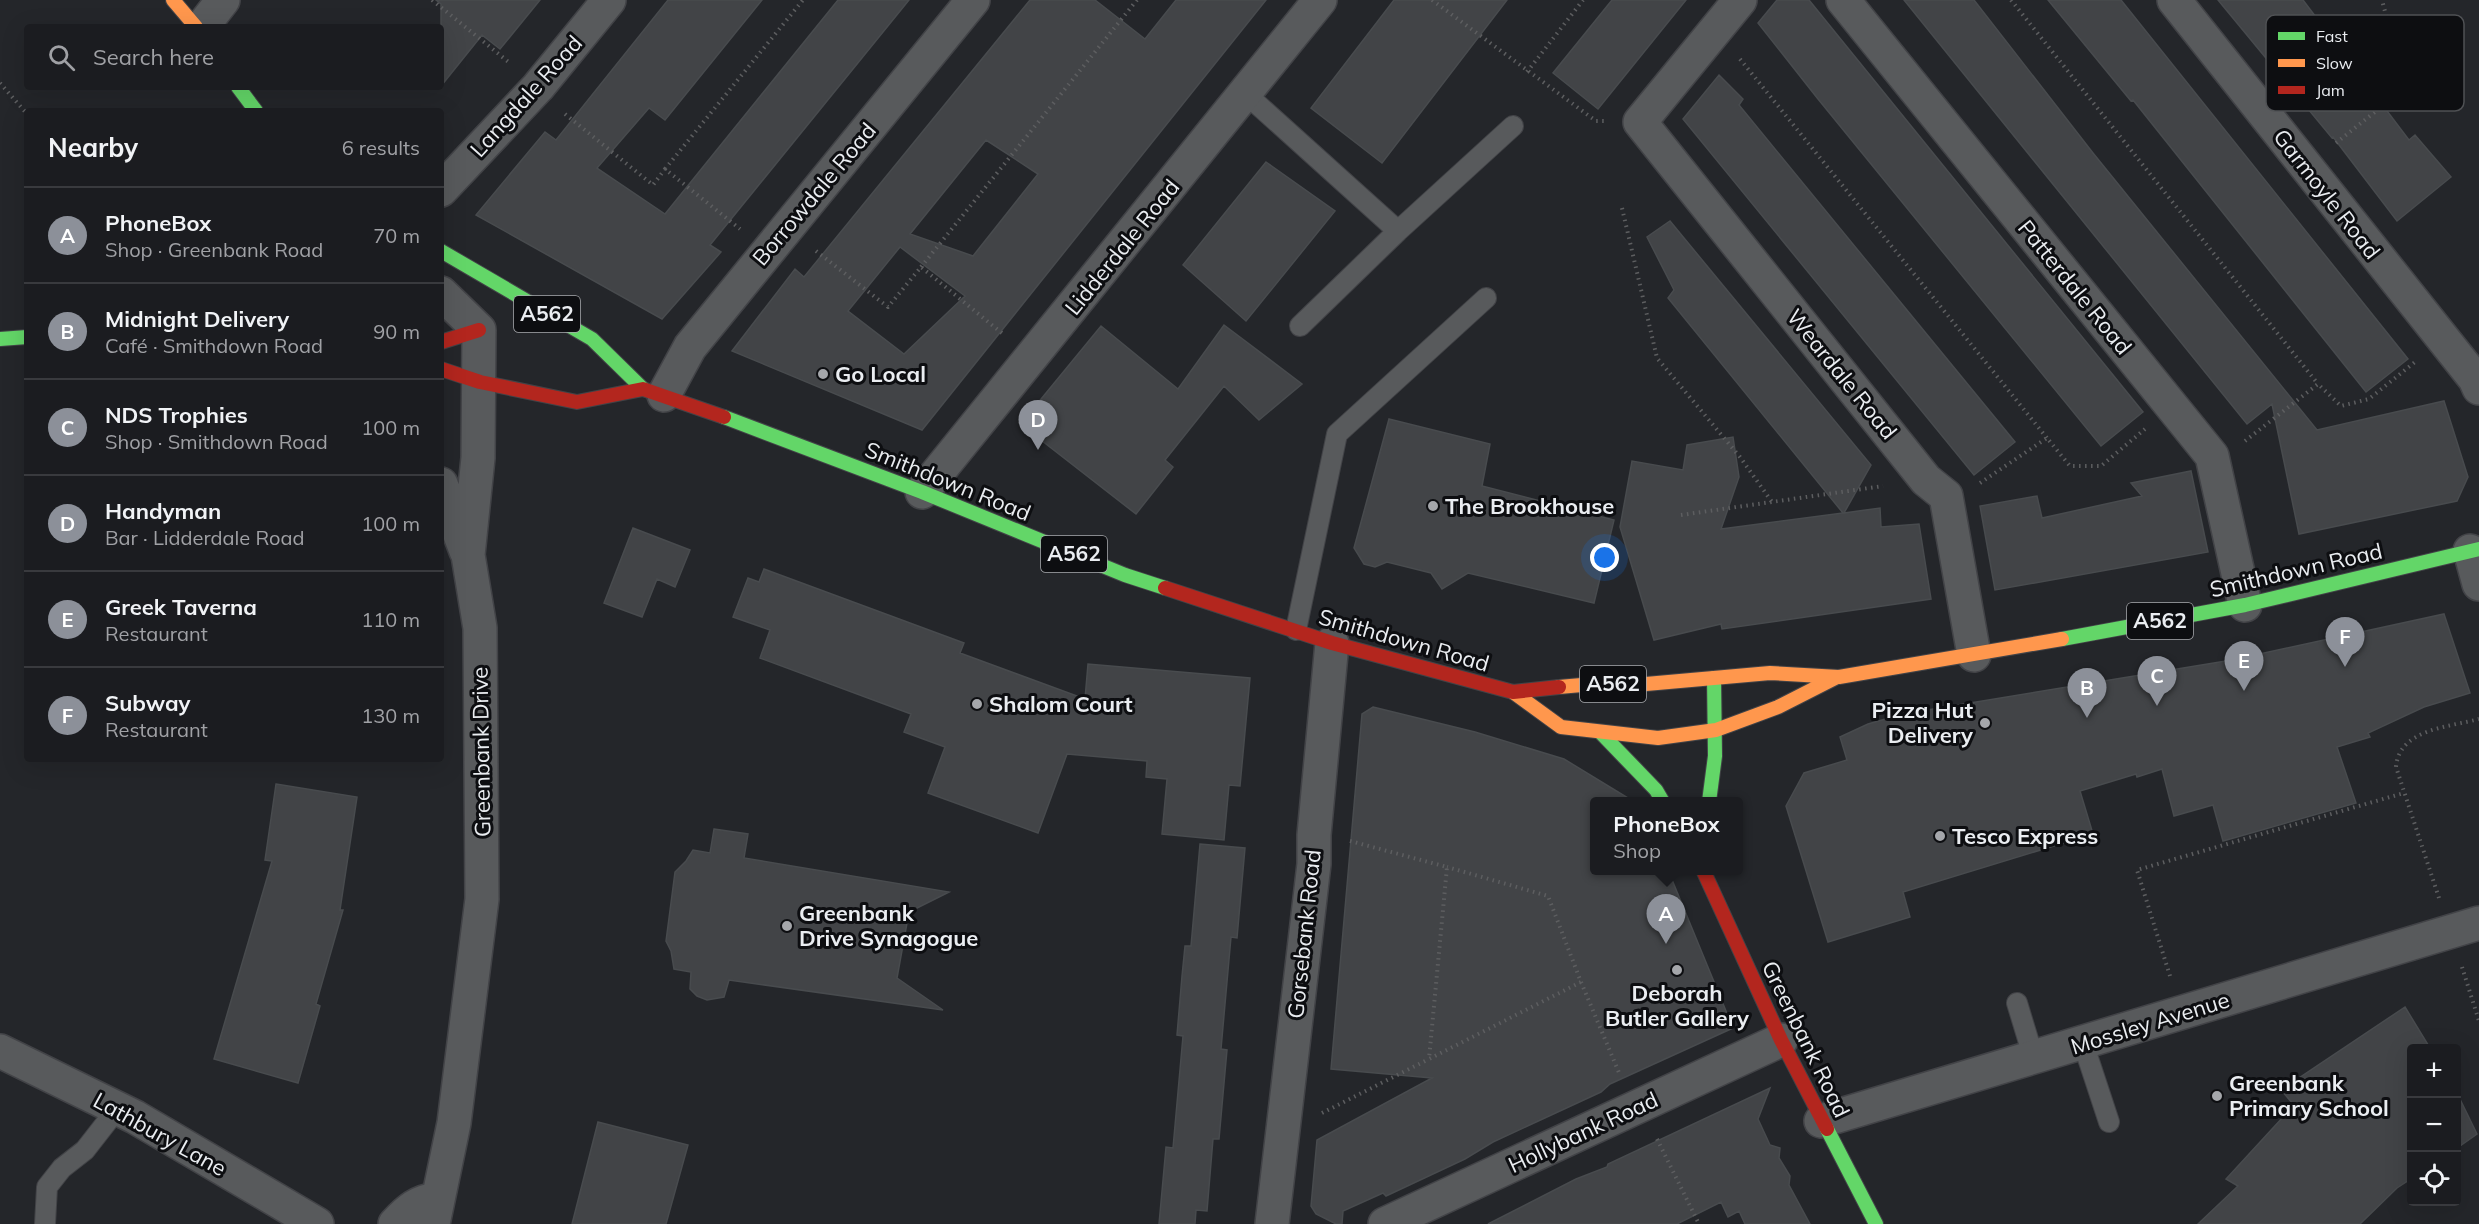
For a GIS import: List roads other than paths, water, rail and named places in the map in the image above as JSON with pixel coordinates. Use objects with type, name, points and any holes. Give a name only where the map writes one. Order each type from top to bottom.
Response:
[{"type":"main road","points":[[173,0],[193,24]]},
{"type":"main road","points":[[240,90],[254,108]]},
{"type":"main road","name":"Smithdown Road","points":[[444,253],[592,339],[654,392],[922,492],[1125,575],[1332,643],[1513,692],[1593,684],[1646,684],[1770,673],[1839,677],[1974,655],[2245,605],[2474,550]]},
{"type":"main road","points":[[444,341],[479,330]]},
{"type":"main road","points":[[0,339],[24,337]]},
{"type":"main road","points":[[444,370],[480,382],[577,402],[654,392]]},
{"type":"main road","name":"Smithdown Road","points":[[1513,692],[1561,727],[1658,738],[1716,730],[1778,707],[1839,677]]},
{"type":"main road","points":[[1710,797],[1716,730],[1714,678]]},
{"type":"main road","points":[[1600,732],[1660,797]]},
{"type":"main road","name":"Greenbank Road","points":[[1706,875],[1781,1040],[1875,1224]]},
{"type":"street","points":[[204,24],[224,0]]},
{"type":"street","name":"Langdale Road","points":[[444,187],[538,87],[609,0]]},
{"type":"street","name":"Borrowdale Road","points":[[654,392],[972,0]]},
{"type":"street","name":"Lidderdale Road","points":[[922,492],[1320,0]]},
{"type":"street","name":"Weardale Road","points":[[1740,0],[1640,122],[1936,488],[1974,655]]},
{"type":"street","name":"Patterdale Road","points":[[1843,0],[2212,456],[2245,605]]},
{"type":"street","name":"Garmoyle Road","points":[[2174,0],[2479,388]]},
{"type":"street","points":[[444,296],[479,330]]},
{"type":"street","name":"Greenbank Drive","points":[[436,1211],[454,1123],[482,899],[480,628],[468,555],[478,458],[479,330]]},
{"type":"street","points":[[444,492],[468,555]]},
{"type":"street","points":[[2474,550],[2479,584]]},
{"type":"street","name":"Gorsebank Road","points":[[1272,1224],[1314,864],[1314,835],[1332,643]]},
{"type":"street","name":"Mossley Avenue","points":[[1821,1121],[2034,1059],[2465,927]]},
{"type":"street","name":"Hollybank Road","points":[[1385,1224],[1781,1040]]},
{"type":"street","name":"Lathbury Lane","points":[[0,1051],[117,1109],[317,1224]]},
{"type":"street","points":[[394,1224],[411,1207],[425,1200],[436,1211]]},
{"type":"lane","points":[[1246,94],[1398,231]]},
{"type":"lane","points":[[1300,326],[1398,231],[1513,126]]},
{"type":"lane","points":[[1296,630],[1337,434],[1486,298]]},
{"type":"lane","points":[[2017,1003],[2034,1059]]},
{"type":"lane","points":[[2083,1043],[2109,1122]]},
{"type":"lane","points":[[45,1224],[47,1187],[62,1168],[85,1150],[117,1109]]},
{"type":"place","name":"Go Local","points":[[823,374]]},
{"type":"place","name":"Handyman","points":[[1038,450]]},
{"type":"place","name":"The Brookhouse","points":[[1433,506]]},
{"type":"place","name":"Subway","points":[[2345,667]]},
{"type":"place","name":"Greek Taverna","points":[[2244,691]]},
{"type":"place","name":"Shalom Court","points":[[977,704]]},
{"type":"place","name":"NDS Trophies","points":[[2157,706]]},
{"type":"place","name":"Midnight Delivery","points":[[2087,718]]},
{"type":"place","name":"Pizza Hut Delivery","points":[[1985,723]]},
{"type":"place","name":"Tesco Express","points":[[1940,836]]},
{"type":"place","name":"Greenbank Drive Synagogue","points":[[787,926]]},
{"type":"place","name":"PhoneBox","points":[[1666,944]]},
{"type":"place","name":"Deborah Butler Gallery","points":[[1677,970]]},
{"type":"place","name":"Greenbank Primary School","points":[[2217,1096]]}]
